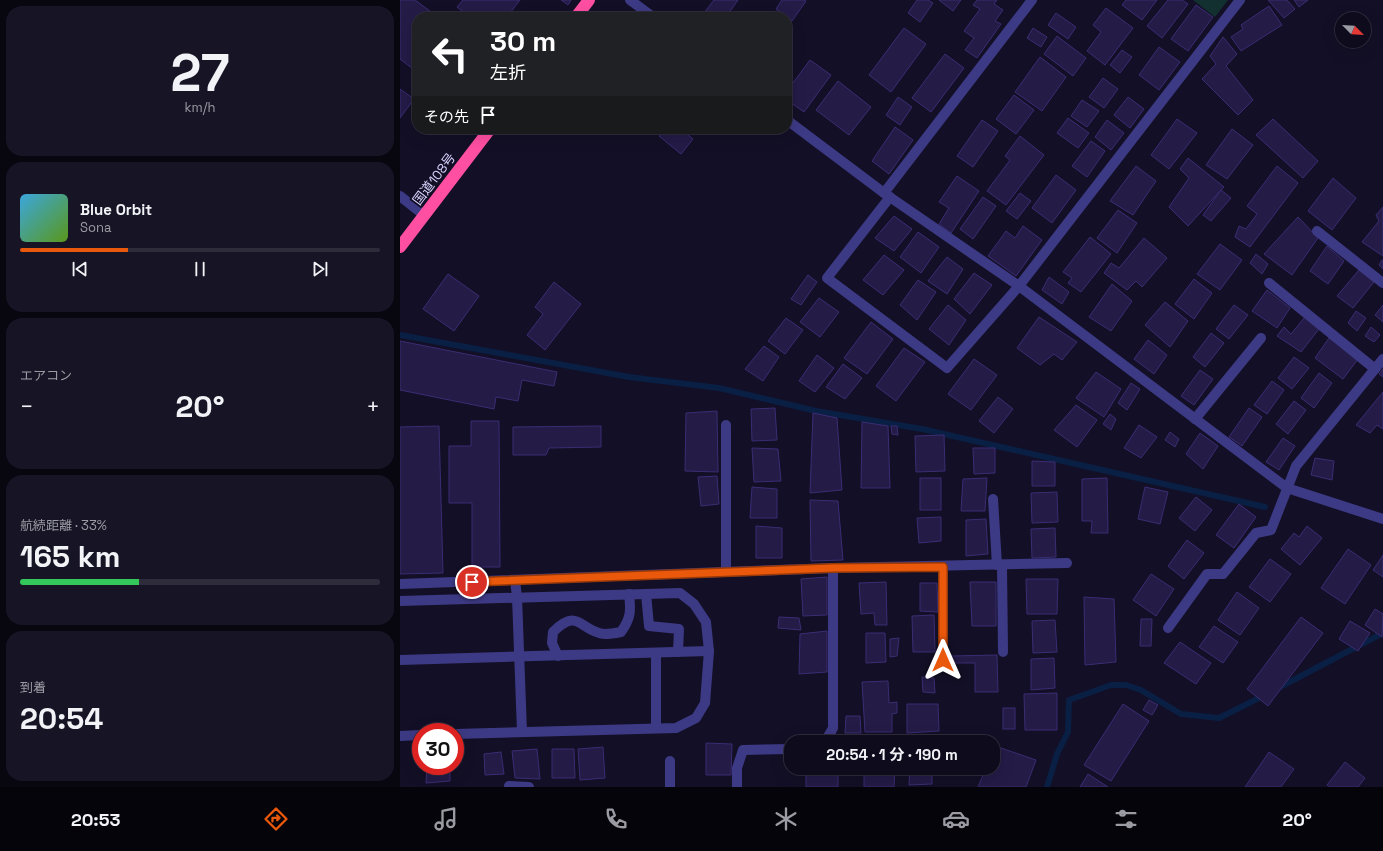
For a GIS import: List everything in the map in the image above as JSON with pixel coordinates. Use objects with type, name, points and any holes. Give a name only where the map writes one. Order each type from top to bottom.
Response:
[{"type":"highway","points":[[580,12],[589,0]]},
{"type":"highway","name":"国道108号","points":[[400,247],[486,134]]},
{"type":"street","points":[[630,0],[646,12]]},
{"type":"street","points":[[1032,0],[827,278],[947,368],[1019,286],[1240,0]]},
{"type":"street","points":[[792,124],[887,195],[1019,286],[1287,488],[1383,519]]},
{"type":"street","points":[[400,196],[424,216]]},
{"type":"street","points":[[1317,231],[1383,283]]},
{"type":"street","points":[[1269,283],[1375,369]]},
{"type":"street","points":[[1195,418],[1261,338]]},
{"type":"street","points":[[1168,628],[1208,574],[1224,574],[1256,533],[1271,530],[1296,466],[1383,359]]},
{"type":"street","points":[[726,425],[726,572]]},
{"type":"street","points":[[993,499],[1000,565],[1003,652]]},
{"type":"street","points":[[400,584],[833,568],[943,567],[1067,563]]},
{"type":"street","points":[[943,567],[943,660]]},
{"type":"street","points":[[829,735],[833,728],[833,568]]},
{"type":"street","points":[[515,580],[517,597],[522,732]]},
{"type":"street","points":[[400,601],[680,593],[694,604],[706,622],[709,651],[706,703],[696,718],[676,728],[464,734]]},
{"type":"street","points":[[558,656],[552,643],[553,632],[560,624],[571,619],[581,622],[592,630],[605,634],[621,632],[629,621],[629,594]]},
{"type":"street","points":[[646,594],[649,626],[679,629],[678,652]]},
{"type":"street","points":[[400,660],[709,651]]},
{"type":"street","points":[[656,653],[656,728]]},
{"type":"street","points":[[400,736],[412,735]]},
{"type":"street","points":[[736,787],[737,768],[743,750],[784,749]]},
{"type":"street","points":[[670,762],[670,787]]},
{"type":"street","points":[[509,786],[529,787]]},
{"type":"green space","points":[[1193,0],[1228,0],[1215,17]]},
{"type":"building","points":[[400,0],[415,0],[431,12],[412,12],[412,68],[400,59]]},
{"type":"building","points":[[463,0],[520,0],[511,12],[464,12],[457,7]]},
{"type":"building","points":[[561,0],[571,0],[568,5]]},
{"type":"building","points":[[714,0],[738,0],[730,12],[705,12]]},
{"type":"building","points":[[782,0],[806,1],[792,21],[792,12],[780,12],[776,9]]},
{"type":"building","points":[[917,0],[928,0],[933,3],[920,22],[908,13]]},
{"type":"building","points":[[939,0],[961,0],[953,11]]},
{"type":"building","points":[[977,0],[997,0],[994,4],[1003,10],[995,21],[1001,24],[977,58],[965,50],[974,38],[964,31],[980,9],[973,5]]},
{"type":"building","points":[[1126,0],[1157,0],[1142,20],[1122,5]]},
{"type":"building","points":[[1168,0],[1182,0],[1188,4],[1162,38],[1147,26]]},
{"type":"building","points":[[1268,0],[1287,0],[1295,9],[1284,18]]},
{"type":"building","points":[[1294,0],[1308,0],[1299,7]]},
{"type":"building","points":[[1196,5],[1213,17],[1188,51],[1171,39]]},
{"type":"building","points":[[1269,6],[1282,25],[1241,51],[1231,37],[1243,29],[1241,25]]},
{"type":"building","points":[[1106,8],[1133,28],[1105,65],[1087,51],[1101,32],[1093,25]]},
{"type":"building","points":[[1056,13],[1076,27],[1068,39],[1048,25]]},
{"type":"building","points":[[904,28],[926,44],[891,92],[869,75]]},
{"type":"building","points":[[1033,28],[1047,37],[1041,47],[1027,38]]},
{"type":"building","points":[[1057,36],[1086,58],[1073,76],[1044,54]]},
{"type":"building","points":[[1223,37],[1237,54],[1226,66],[1253,100],[1238,115],[1202,79],[1216,64],[1210,56]]},
{"type":"building","points":[[1159,47],[1180,62],[1159,90],[1139,75]]},
{"type":"building","points":[[1122,50],[1132,57],[1120,73],[1110,65]]},
{"type":"building","points":[[945,54],[964,68],[931,112],[912,98]]},
{"type":"building","points":[[1040,57],[1066,77],[1042,111],[1015,92]]},
{"type":"building","points":[[810,60],[831,75],[804,112],[792,104],[792,84]]},
{"type":"building","points":[[1103,78],[1118,89],[1104,108],[1089,97]]},
{"type":"building","points":[[838,81],[871,107],[849,135],[816,110]]},
{"type":"building","points":[[400,89],[412,98],[412,102],[400,118]]},
{"type":"building","points":[[1014,95],[1034,110],[1016,134],[996,119]]},
{"type":"building","points":[[898,97],[912,107],[900,125],[886,115]]},
{"type":"building","points":[[1128,97],[1144,109],[1130,128],[1114,115]]},
{"type":"building","points":[[1082,100],[1099,111],[1087,127],[1071,116]]},
{"type":"building","points":[[1068,118],[1089,133],[1078,148],[1057,133]]},
{"type":"building","points":[[1177,119],[1197,133],[1169,169],[1151,155]]},
{"type":"building","points":[[1273,119],[1318,161],[1303,178],[1256,135]]},
{"type":"building","points":[[982,120],[998,131],[973,167],[957,156]]},
{"type":"building","points":[[1107,120],[1124,133],[1111,150],[1095,137]]},
{"type":"building","points":[[895,127],[913,140],[889,174],[872,161]]},
{"type":"building","points":[[1232,129],[1253,145],[1227,179],[1206,165]]},
{"type":"building","points":[[661,134],[687,134],[693,139],[681,154],[659,136]]},
{"type":"building","points":[[1020,136],[1044,155],[1006,205],[987,191],[1010,160],[1005,156]]},
{"type":"building","points":[[1091,141],[1105,151],[1087,177],[1072,166]]},
{"type":"building","points":[[1188,158],[1224,187],[1188,226],[1169,207],[1189,178],[1180,169]]},
{"type":"building","points":[[1136,166],[1156,181],[1133,215],[1110,201]]},
{"type":"building","points":[[1277,166],[1298,183],[1250,247],[1235,237],[1239,226],[1246,229],[1257,214],[1247,206]]},
{"type":"building","points":[[1056,175],[1076,190],[1052,223],[1032,208]]},
{"type":"building","points":[[957,176],[979,191],[951,233],[939,224],[949,208],[939,202]]},
{"type":"building","points":[[1333,178],[1356,198],[1332,230],[1308,211]]},
{"type":"building","points":[[1221,190],[1231,198],[1211,221],[1203,215]]},
{"type":"building","points":[[1020,193],[1031,201],[1017,219],[1006,211]]},
{"type":"building","points":[[983,197],[996,206],[973,239],[960,229]]},
{"type":"building","points":[[1383,207],[1383,256],[1362,242],[1379,221],[1376,215]]},
{"type":"building","points":[[1118,210],[1137,223],[1117,253],[1097,238]]},
{"type":"building","points":[[894,216],[912,229],[894,251],[875,238]]},
{"type":"building","points":[[1298,217],[1318,238],[1292,275],[1264,254]]},
{"type":"building","points":[[1023,226],[1042,240],[1016,276],[988,256],[1006,231],[1015,238]]},
{"type":"building","points":[[918,232],[939,247],[921,273],[900,257]]},
{"type":"building","points":[[1090,237],[1111,254],[1081,292],[1068,283],[1072,278],[1063,272]]},
{"type":"building","points":[[1144,238],[1167,258],[1142,287],[1136,281],[1127,290],[1104,273],[1111,263],[1119,268]]},
{"type":"building","points":[[1220,244],[1242,260],[1220,290],[1197,274]]},
{"type":"building","points":[[1327,246],[1344,261],[1328,284],[1310,271]]},
{"type":"building","points":[[1256,254],[1268,264],[1262,274],[1250,263]]},
{"type":"building","points":[[884,255],[904,270],[883,295],[863,280]]},
{"type":"building","points":[[947,257],[963,269],[947,294],[928,281]]},
{"type":"building","points":[[1383,260],[1383,269],[1379,265]]},
{"type":"building","points":[[1359,270],[1374,282],[1353,308],[1337,296]]},
{"type":"building","points":[[974,273],[992,285],[970,314],[954,299]]},
{"type":"building","points":[[448,274],[479,296],[454,331],[423,309]]},
{"type":"building","points":[[808,275],[817,282],[801,305],[791,299]]},
{"type":"building","points":[[1049,277],[1069,292],[1062,304],[1042,290]]},
{"type":"building","points":[[1194,279],[1212,293],[1194,319],[1175,304]]},
{"type":"building","points":[[918,280],[936,292],[917,320],[900,305]]},
{"type":"building","points":[[554,282],[581,304],[545,350],[527,335],[543,314],[535,307]]},
{"type":"building","points":[[1112,284],[1132,301],[1111,331],[1089,317]]},
{"type":"building","points":[[1267,290],[1290,308],[1277,328],[1252,311]]},
{"type":"building","points":[[819,298],[839,312],[820,337],[800,322]]},
{"type":"building","points":[[1165,302],[1188,321],[1170,347],[1145,325]]},
{"type":"building","points":[[948,305],[966,320],[949,345],[929,329]]},
{"type":"building","points":[[1234,305],[1248,315],[1229,339],[1216,329]]},
{"type":"building","points":[[1383,305],[1383,322],[1375,315]]},
{"type":"building","points":[[1356,311],[1366,318],[1357,331],[1348,323]]},
{"type":"building","points":[[1039,317],[1077,342],[1062,360],[1054,354],[1040,365],[1017,348]]},
{"type":"building","points":[[1305,317],[1319,329],[1301,352],[1277,336],[1284,327],[1291,334]]},
{"type":"building","points":[[786,318],[803,330],[785,354],[768,341]]},
{"type":"building","points":[[871,322],[893,339],[867,374],[844,358]]},
{"type":"building","points":[[1371,327],[1380,335],[1374,342],[1365,336]]},
{"type":"building","points":[[1211,333],[1224,343],[1205,367],[1193,357]]},
{"type":"building","points":[[1329,338],[1358,359],[1343,379],[1315,358]]},
{"type":"building","points":[[1148,340],[1167,355],[1154,374],[1134,359]]},
{"type":"building","points":[[400,341],[557,372],[554,386],[522,380],[518,401],[496,397],[494,409],[400,390]]},
{"type":"building","points":[[764,346],[779,357],[763,381],[745,369]]},
{"type":"building","points":[[904,348],[925,362],[896,401],[876,386]]},
{"type":"building","points":[[817,355],[834,368],[815,392],[799,381]]},
{"type":"building","points":[[1294,357],[1309,368],[1292,389],[1278,378]]},
{"type":"building","points":[[974,359],[997,375],[971,410],[948,394]]},
{"type":"building","points":[[843,364],[862,378],[845,399],[826,387]]},
{"type":"building","points":[[1383,369],[1383,377],[1379,374]]},
{"type":"building","points":[[1200,370],[1213,379],[1194,405],[1181,396]]},
{"type":"building","points":[[1096,372],[1121,389],[1104,417],[1076,398]]},
{"type":"building","points":[[1319,373],[1332,383],[1314,408],[1301,398]]},
{"type":"building","points":[[1272,381],[1284,390],[1267,414],[1254,405]]},
{"type":"building","points":[[1131,383],[1140,389],[1127,410],[1118,403]]},
{"type":"building","points":[[1383,392],[1383,429],[1377,425],[1370,433],[1356,425]]},
{"type":"building","points":[[998,397],[1013,409],[994,433],[979,421]]},
{"type":"building","points":[[1294,401],[1306,410],[1288,434],[1276,424]]},
{"type":"building","points":[[1076,405],[1097,420],[1077,447],[1054,430]]},
{"type":"building","points":[[775,408],[777,440],[752,441],[751,409]]},
{"type":"building","points":[[1249,408],[1262,417],[1242,446],[1229,437]]},
{"type":"building","points":[[717,411],[718,472],[685,471],[686,413]]},
{"type":"building","points":[[813,413],[837,418],[842,490],[810,493]]},
{"type":"building","points":[[1110,414],[1116,419],[1111,430],[1103,424]]},
{"type":"building","points":[[471,421],[499,421],[500,567],[472,567],[472,503],[449,503],[449,446],[471,446]]},
{"type":"building","points":[[862,422],[888,426],[890,488],[861,488]]},
{"type":"building","points":[[1139,425],[1157,437],[1141,458],[1124,448]]},
{"type":"building","points":[[439,426],[443,573],[400,574],[400,427]]},
{"type":"building","points":[[601,426],[601,447],[549,448],[546,455],[513,455],[513,427]]},
{"type":"building","points":[[891,426],[897,426],[898,435],[892,434]]},
{"type":"building","points":[[1170,432],[1179,439],[1175,447],[1165,440]]},
{"type":"building","points":[[1200,433],[1218,446],[1203,469],[1186,454]]},
{"type":"building","points":[[944,435],[945,471],[916,472],[915,436]]},
{"type":"building","points":[[1283,438],[1295,446],[1279,470],[1266,462]]},
{"type":"building","points":[[752,448],[778,449],[781,481],[754,482]]},
{"type":"building","points":[[973,448],[995,448],[995,473],[974,474]]},
{"type":"building","points":[[1315,458],[1334,461],[1332,480],[1311,475]]},
{"type":"building","points":[[1032,461],[1055,462],[1055,486],[1032,486]]},
{"type":"building","points":[[717,476],[719,504],[701,506],[698,477]]},
{"type":"building","points":[[920,478],[941,478],[941,510],[920,510]]},
{"type":"building","points":[[987,478],[985,511],[961,511],[963,479]]},
{"type":"building","points":[[1107,478],[1108,533],[1091,533],[1092,521],[1082,521],[1082,479]]},
{"type":"building","points":[[752,487],[777,489],[777,518],[750,518]]},
{"type":"building","points":[[1145,487],[1168,492],[1160,524],[1138,519]]},
{"type":"building","points":[[1057,492],[1058,522],[1032,523],[1031,493]]},
{"type":"building","points":[[1196,497],[1212,510],[1195,531],[1179,518]]},
{"type":"building","points":[[810,500],[838,501],[843,560],[811,561]]},
{"type":"building","points":[[1239,504],[1256,517],[1234,548],[1216,535]]},
{"type":"building","points":[[941,517],[941,541],[919,543],[917,518]]},
{"type":"building","points":[[986,519],[988,554],[966,556],[966,520]]},
{"type":"building","points":[[756,526],[782,528],[782,558],[756,558]]},
{"type":"building","points":[[1307,526],[1322,538],[1300,565],[1281,549],[1294,533],[1299,537]]},
{"type":"building","points":[[1055,528],[1056,557],[1032,558],[1031,529]]},
{"type":"building","points":[[1187,540],[1204,553],[1184,579],[1168,566]]},
{"type":"building","points":[[1348,549],[1371,565],[1345,604],[1321,588]]},
{"type":"building","points":[[1383,555],[1383,577],[1373,570]]},
{"type":"building","points":[[1270,559],[1291,574],[1270,602],[1249,587]]},
{"type":"building","points":[[1151,574],[1174,589],[1156,616],[1133,600]]},
{"type":"building","points":[[827,577],[827,615],[803,616],[801,579]]},
{"type":"building","points":[[1026,579],[1058,579],[1057,614],[1027,614]]},
{"type":"building","points":[[886,582],[887,625],[875,625],[874,613],[861,614],[859,583]]},
{"type":"building","points":[[970,582],[996,582],[996,626],[972,626]]},
{"type":"building","points":[[920,583],[937,583],[938,612],[920,611]]},
{"type":"building","points":[[1237,592],[1259,608],[1240,635],[1218,620]]},
{"type":"building","points":[[1084,597],[1114,599],[1116,662],[1085,665]]},
{"type":"building","points":[[1375,609],[1383,614],[1382,637],[1365,625]]},
{"type":"building","points":[[934,615],[935,652],[913,652],[912,616]]},
{"type":"building","points":[[779,617],[799,618],[801,630],[778,628]]},
{"type":"building","points":[[1301,617],[1323,633],[1268,706],[1247,689]]},
{"type":"building","points":[[1141,619],[1152,619],[1151,646],[1140,646]]},
{"type":"building","points":[[1055,620],[1057,652],[1033,653],[1032,621]]},
{"type":"building","points":[[1350,621],[1370,633],[1358,651],[1339,639]]},
{"type":"building","points":[[1214,626],[1238,642],[1223,663],[1199,647]]},
{"type":"building","points":[[827,631],[827,672],[799,674],[800,634]]},
{"type":"building","points":[[866,633],[885,633],[886,662],[866,663]]},
{"type":"building","points":[[899,638],[897,656],[890,657],[890,639]]},
{"type":"building","points":[[1180,642],[1211,663],[1196,684],[1164,663]]},
{"type":"building","points":[[997,655],[998,692],[975,692],[975,663],[953,663],[951,656]]},
{"type":"building","points":[[1054,658],[1055,688],[1031,690],[1031,659]]},
{"type":"building","points":[[922,677],[934,678],[935,693],[923,692]]},
{"type":"building","points":[[888,681],[889,703],[897,702],[897,713],[892,714],[892,732],[865,732],[862,682]]},
{"type":"building","points":[[1057,693],[1057,730],[1025,730],[1024,694]]},
{"type":"building","points":[[1149,700],[1158,705],[1152,715],[1143,710]]},
{"type":"building","points":[[907,704],[938,704],[939,731],[907,733]]},
{"type":"building","points":[[1123,704],[1149,721],[1111,781],[1084,765]]},
{"type":"building","points":[[1003,708],[1015,708],[1015,729],[1003,729]]},
{"type":"building","points":[[846,716],[860,716],[861,733],[845,733]]},
{"type":"building","points":[[706,743],[732,744],[731,775],[706,775]]},
{"type":"building","points":[[603,747],[605,778],[580,780],[578,749]]},
{"type":"building","points":[[1000,748],[1036,760],[1026,787],[978,787],[983,775],[1000,775]]},
{"type":"building","points":[[537,749],[540,779],[515,778],[512,751]]},
{"type":"building","points":[[552,749],[574,749],[575,778],[552,778]]},
{"type":"building","points":[[501,752],[504,774],[485,775],[484,754]]},
{"type":"building","points":[[1269,752],[1294,769],[1281,787],[1245,787]]},
{"type":"building","points":[[1345,762],[1365,778],[1358,787],[1330,787],[1327,785]]},
{"type":"building","points":[[1088,774],[1108,787],[1080,787]]},
{"type":"building","points":[[426,775],[450,775],[450,781],[426,783]]},
{"type":"building","points":[[806,775],[838,775],[838,787],[806,787]]},
{"type":"building","points":[[864,775],[895,775],[894,787],[864,787]]},
{"type":"building","points":[[910,775],[932,775],[932,784],[909,785]]},
{"type":"waterway","points":[[400,335],[629,377],[719,388],[816,411],[922,429],[1265,507]]},
{"type":"waterway","points":[[1278,688],[1383,633]]},
{"type":"waterway","points":[[1047,787],[1057,754],[1068,732],[1069,700],[1111,685],[1126,685],[1141,690],[1181,714],[1219,718],[1265,695]]},
{"type":"route","points":[[472,582],[833,568],[943,567],[943,660]]}]
